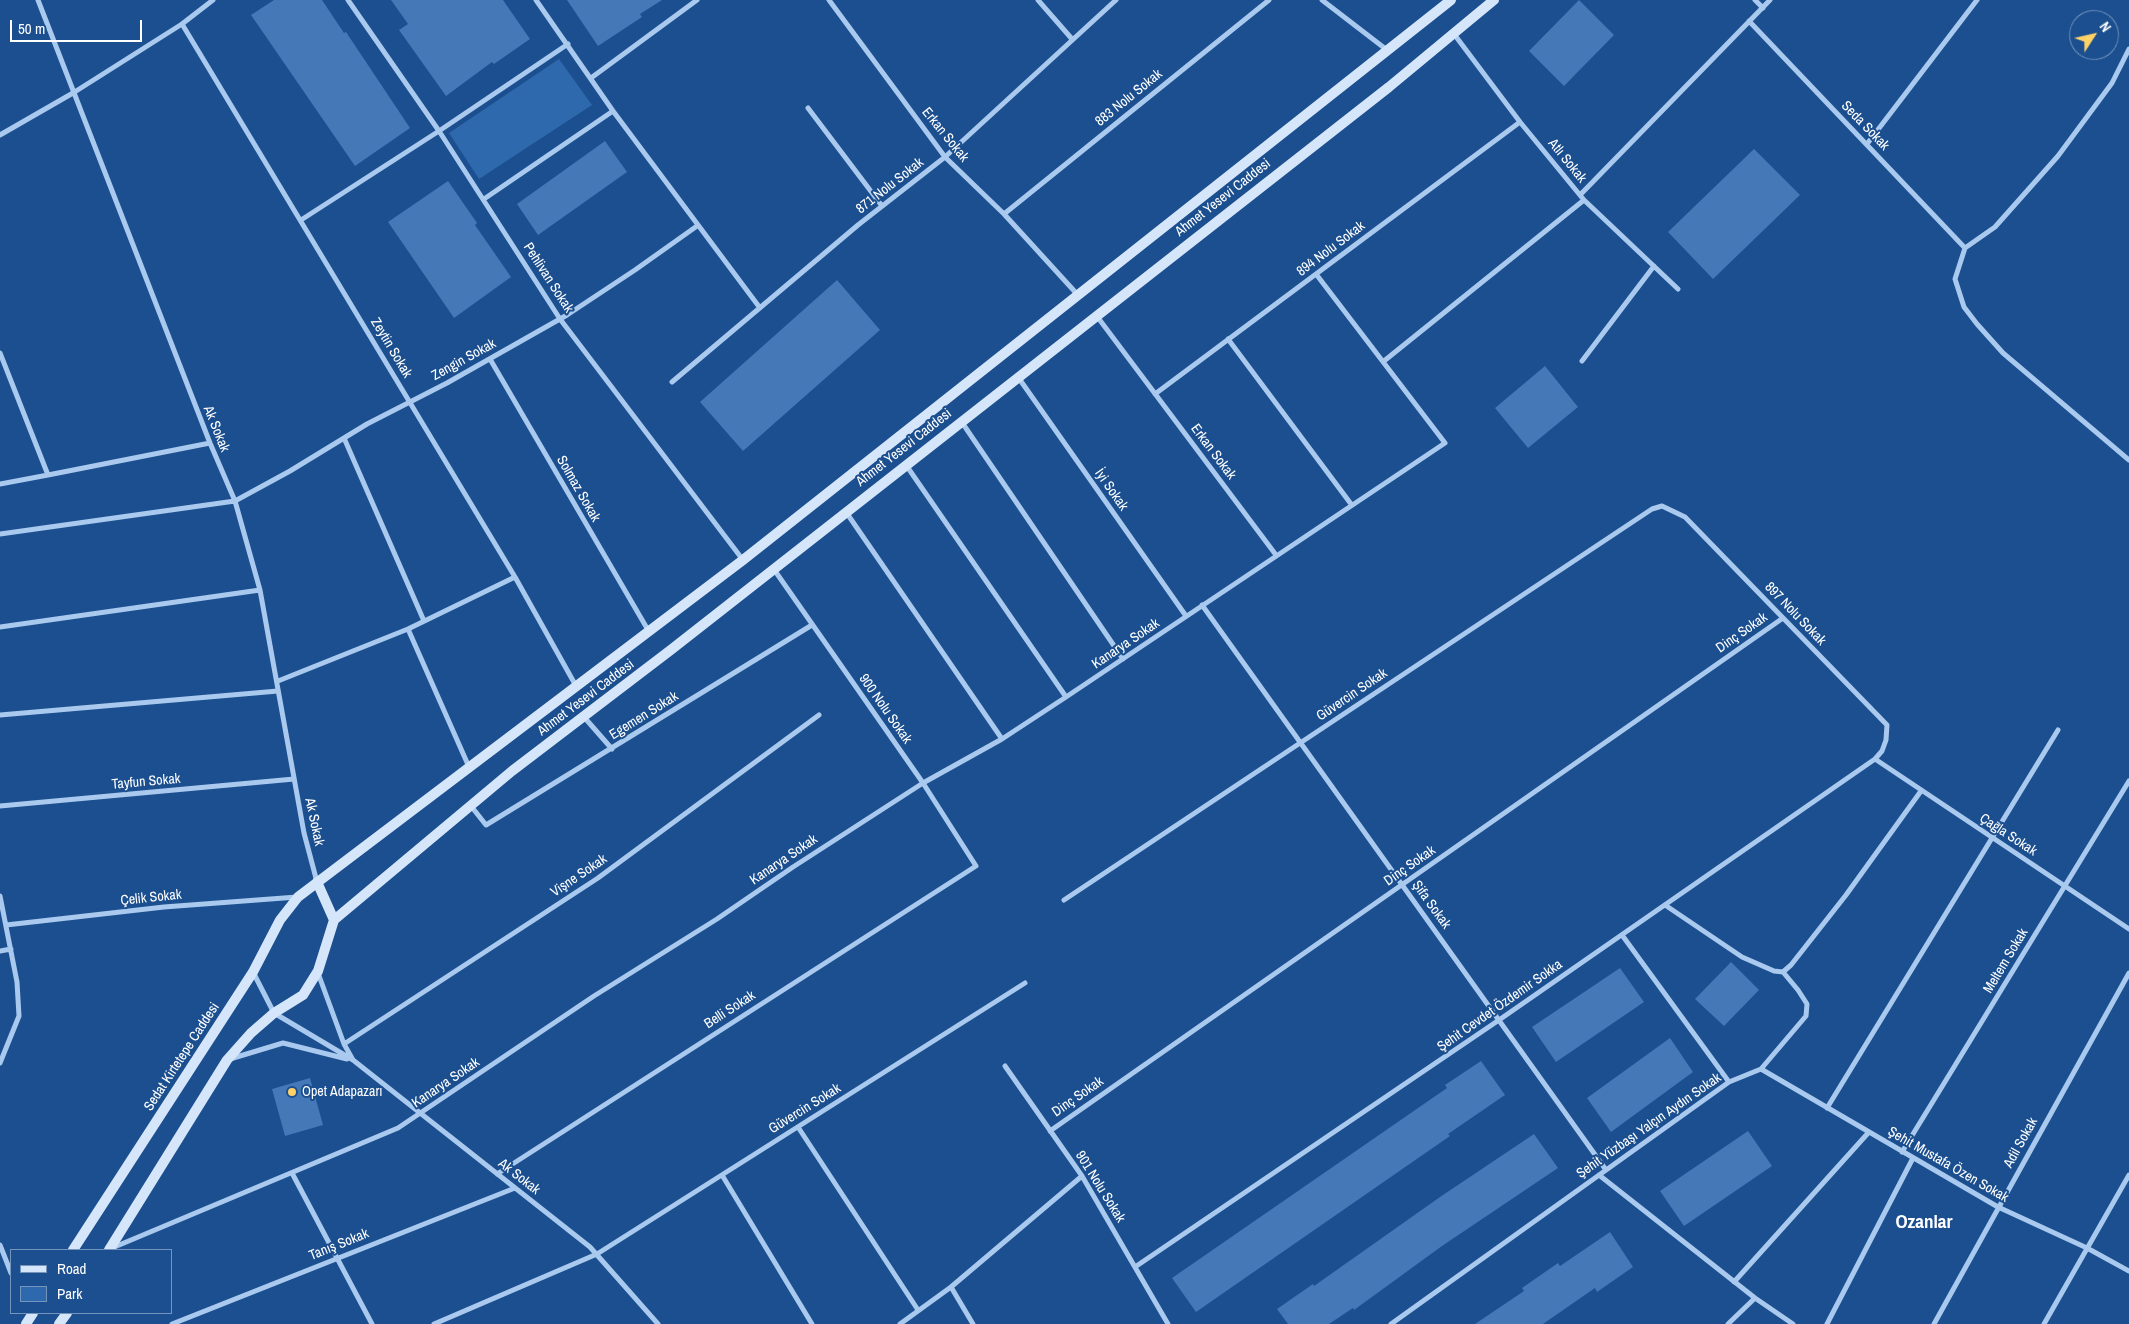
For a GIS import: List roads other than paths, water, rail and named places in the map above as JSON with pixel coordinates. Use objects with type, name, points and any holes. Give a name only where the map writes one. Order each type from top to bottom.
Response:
[{"type":"main road","name":"Ahmet Yesevi Caddesi","points":[[317,882],[742,560],[1451,0]]},
{"type":"main road","name":"Ahmet Yesevi Caddesi","points":[[334,920],[471,806],[584,716],[1388,87],[1494,0]]},
{"type":"main road","name":"Sedat Kirtetepe Caddesi","points":[[74,1249],[253,972],[280,920],[298,897],[317,882]]},
{"type":"main road","points":[[110,1249],[227,1060],[250,1033],[274,1013],[303,995],[318,971],[334,920],[317,882]]},
{"type":"street","name":"Ak Sokak","points":[[38,0],[210,443],[235,501],[260,590],[304,833],[317,882]]},
{"type":"street","points":[[0,135],[73,93],[182,24],[213,0]]},
{"type":"street","name":"Pehlivan Sokak","points":[[348,0],[439,131],[560,319],[742,560]]},
{"type":"street","points":[[536,0],[613,111],[760,308]]},
{"type":"street","points":[[591,78],[697,0]]},
{"type":"street","name":"Erkan Sokak","points":[[829,0],[945,157],[1004,214],[1077,294]]},
{"type":"street","points":[[1038,0],[1072,39]]},
{"type":"street","name":"871 Nolu Sokak","points":[[672,382],[882,206],[945,157],[1116,0]]},
{"type":"street","name":"883 Nolu Sokak","points":[[1004,214],[1269,0]]},
{"type":"street","points":[[1322,0],[1387,50]]},
{"type":"street","points":[[1755,0],[1762,8]]},
{"type":"street","points":[[1580,194],[1770,0]]},
{"type":"street","points":[[1867,144],[1977,0]]},
{"type":"street","name":"Seda Sokak","points":[[1749,21],[1965,248]]},
{"type":"street","name":"Zeytin Sokak","points":[[182,24],[515,577],[576,686]]},
{"type":"street","name":"Atlı Sokak","points":[[1454,33],[1520,122],[1584,200],[1678,289]]},
{"type":"street","points":[[301,220],[439,131],[568,44]]},
{"type":"street","points":[[2129,49],[2112,83],[2058,156],[1995,227],[1965,248],[1955,279],[1964,307],[2003,353],[2129,460]]},
{"type":"street","points":[[808,108],[882,206]]},
{"type":"street","points":[[484,199],[613,111]]},
{"type":"street","name":"894 Nolu Sokak","points":[[1155,394],[1520,122]]},
{"type":"street","points":[[1316,274],[1384,361],[1584,200]]},
{"type":"street","name":"Zengin Sokak","points":[[235,501],[344,438],[560,319],[635,270],[697,226]]},
{"type":"street","points":[[1582,361],[1654,266]]},
{"type":"street","name":"Erkan Sokak","points":[[1096,314],[1276,555]]},
{"type":"street","points":[[1228,339],[1351,504]]},
{"type":"street","points":[[0,353],[48,475]]},
{"type":"street","name":"Solmaz Sokak","points":[[490,359],[648,630]]},
{"type":"street","name":"Kanarya Sokak","points":[[111,1249],[398,1128],[594,996],[717,919],[923,783],[1002,738],[1066,697],[1446,442],[1384,361]]},
{"type":"street","name":"İyi Sokak","points":[[1018,376],[1186,616]]},
{"type":"street","points":[[960,421],[1123,659]]},
{"type":"street","points":[[344,438],[424,621]]},
{"type":"street","points":[[0,484],[210,443]]},
{"type":"street","points":[[905,464],[1066,697]]},
{"type":"street","points":[[0,534],[235,501]]},
{"type":"street","name":"897 Nolu Sokak","points":[[1652,509],[1662,506],[1685,517],[1887,725],[1886,740],[1882,751],[1874,759]]},
{"type":"street","name":"Güvercin Sokak","points":[[1064,900],[1652,509]]},
{"type":"street","points":[[846,512],[1002,738]]},
{"type":"street","name":"900 Nolu Sokak","points":[[773,568],[923,783],[976,866]]},
{"type":"street","points":[[278,681],[408,630],[515,577]]},
{"type":"street","points":[[0,627],[260,590]]},
{"type":"street","name":"Şifa Sokak","points":[[1202,605],[1606,1170]]},
{"type":"street","name":"Dinç Sokak","points":[[1050,1130],[1783,618]]},
{"type":"street","name":"Egemen Sokak","points":[[471,806],[486,825],[812,625]]},
{"type":"street","points":[[408,630],[469,767]]},
{"type":"street","points":[[0,715],[278,691]]},
{"type":"street","name":"Vişne Sokak","points":[[344,1044],[598,878],[819,715]]},
{"type":"street","points":[[584,716],[612,749]]},
{"type":"street","points":[[1827,1108],[2058,730]]},
{"type":"street","name":"Çağla Sokak","points":[[1874,759],[2129,929]]},
{"type":"street","name":"Şehit Cevdet Özdemir Sokka","points":[[1135,1267],[1499,1020],[1874,759]]},
{"type":"street","name":"Tayfun Sokak","points":[[0,806],[294,779]]},
{"type":"street","name":"Meltem Sokak","points":[[1902,1152],[2129,781]]},
{"type":"street","points":[[1665,905],[1742,957],[1774,971],[1783,972],[1791,965],[1846,895],[1921,791]]},
{"type":"street","name":"Belli Sokak","points":[[497,1174],[976,866]]},
{"type":"street","points":[[0,896],[17,982],[19,1016],[0,1063]]},
{"type":"street","name":"Çelik Sokak","points":[[6,925],[164,907],[298,897]]},
{"type":"street","points":[[1622,935],[1729,1082]]},
{"type":"street","points":[[0,950],[11,949]]},
{"type":"street","points":[[318,971],[344,1044],[353,1060]]},
{"type":"street","points":[[253,972],[274,1013],[353,1060]]},
{"type":"street","name":"Şehit Yüzbaşı Yalçın Aydın Sokak","points":[[1392,1324],[1729,1082],[1761,1069],[1806,1016],[1807,1004],[1783,972]]},
{"type":"street","name":"Adil Sokak","points":[[1934,1324],[2129,973]]},
{"type":"street","name":"Güvercin Sokak","points":[[434,1324],[597,1254],[1025,983]]},
{"type":"street","points":[[227,1060],[282,1043],[353,1060]]},
{"type":"street","name":"Ak Sokak","points":[[353,1060],[597,1254],[658,1324]]},
{"type":"street","name":"901 Nolu Sokak","points":[[1006,1066],[1082,1176],[1168,1324]]},
{"type":"street","name":"Şehit Mustafa Özen Sokak","points":[[1761,1069],[1998,1207],[2087,1248],[2129,1271]]},
{"type":"street","points":[[798,1127],[918,1310]]},
{"type":"street","points":[[1734,1282],[1869,1132]]},
{"type":"street","points":[[1827,1324],[1913,1158]]},
{"type":"street","points":[[292,1174],[372,1324]]},
{"type":"street","points":[[722,1175],[812,1324]]},
{"type":"street","points":[[1599,1175],[1734,1282],[1794,1324]]},
{"type":"street","points":[[2044,1324],[2129,1175]]},
{"type":"street","points":[[900,1324],[950,1287],[1082,1176]]},
{"type":"street","name":"Tanış Sokak","points":[[172,1324],[514,1188]]},
{"type":"street","points":[[0,1246],[10,1271]]},
{"type":"street","points":[[950,1287],[973,1324]]},
{"type":"street","points":[[1728,1324],[1755,1298]]},
{"type":"place","name":"Opet Adapazarı","points":[[292,1092]]},
{"type":"district","name":"Ozanlar","points":[[1924,1223]]}]
